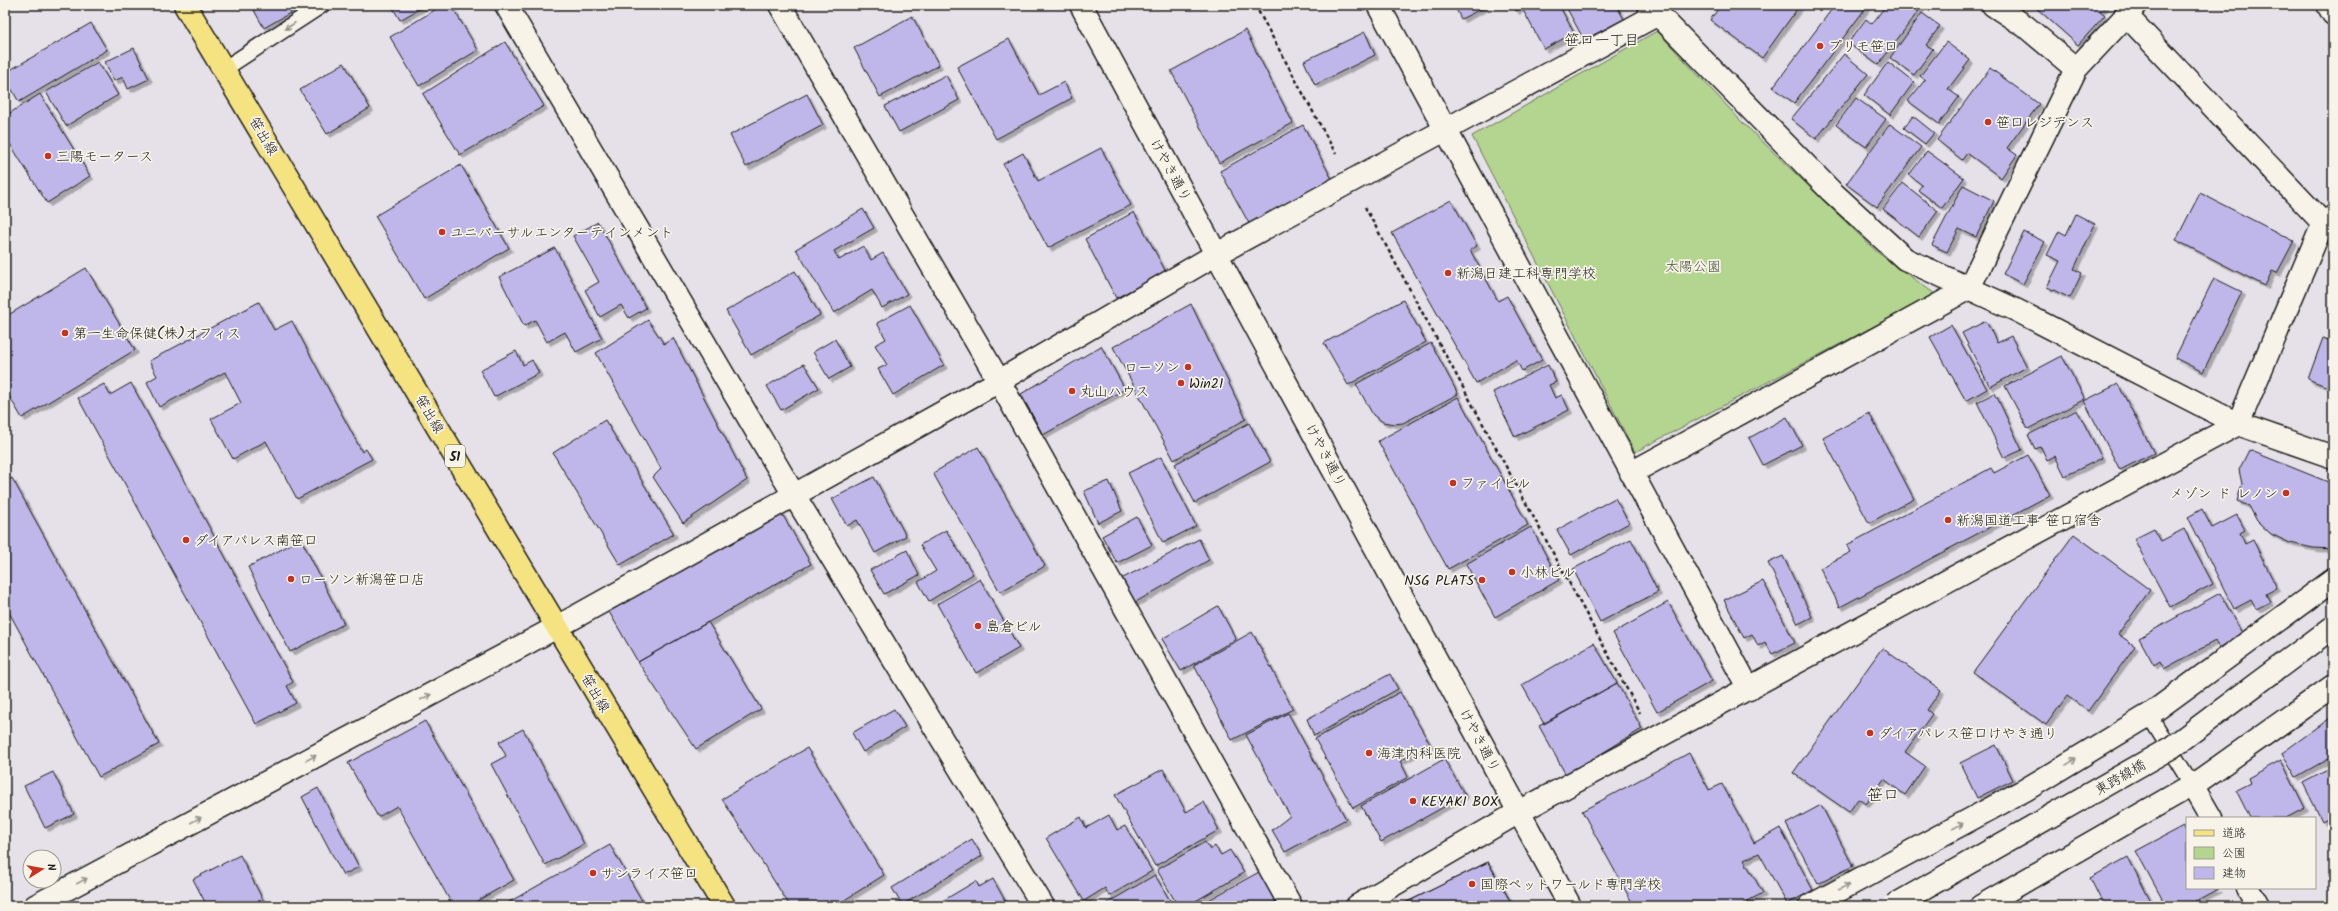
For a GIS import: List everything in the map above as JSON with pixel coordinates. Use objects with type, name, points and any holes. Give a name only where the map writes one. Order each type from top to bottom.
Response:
[{"type":"main road","name":"笹出線","points":[[185,5],[724,906]]},
{"type":"street","points":[[506,5],[794,495],[1043,906]]},
{"type":"street","points":[[780,5],[999,381],[1292,906]]},
{"type":"street","name":"けやき通り","points":[[1081,5],[1570,906]]},
{"type":"street","points":[[1378,5],[1748,690]]},
{"type":"street","points":[[1993,5],[2024,26],[2076,69]]},
{"type":"street","points":[[2328,5],[2333,14]]},
{"type":"street","points":[[35,906],[557,627],[999,381],[1217,254],[1321,199],[1653,10],[1831,191],[1905,258],[2016,310],[2238,424],[2333,457]]},
{"type":"street","points":[[1357,906],[1519,812],[1748,690],[2238,424],[2328,220],[2131,10],[2076,69],[1969,288],[1631,473]]},
{"type":"street","points":[[1810,906],[2025,790],[2149,715],[2333,580]]},
{"type":"street","name":"東跨線橋","points":[[1892,906],[2172,747],[2333,627]]},
{"type":"street","points":[[1981,906],[2192,785],[2333,686]]},
{"type":"street","points":[[2192,785],[2210,817]]},
{"type":"street","points":[[2249,889],[2258,906]]},
{"type":"lane","points":[[224,69],[322,5]]},
{"type":"lane","points":[[2149,715],[2192,785]]},
{"type":"path","points":[[1255,5],[1338,159]]},
{"type":"path","points":[[1361,201],[1654,739]]},
{"type":"green space","name":"太陽公園","points":[[1657,31],[1742,122],[1877,252],[1935,294],[1635,452],[1472,136]]},
{"type":"building","points":[[251,5],[304,5],[264,28]]},
{"type":"building","points":[[391,5],[426,5],[400,20]]},
{"type":"building","points":[[443,5],[451,5],[478,50],[419,86],[390,37]]},
{"type":"building","points":[[1454,5],[1489,5],[1461,19]]},
{"type":"building","points":[[1512,5],[1559,5],[1574,33],[1544,49],[1522,8],[1516,11]]},
{"type":"building","points":[[1565,5],[1616,5],[1624,19],[1584,40]]},
{"type":"building","points":[[1721,5],[1800,5],[1762,58],[1710,20]]},
{"type":"building","name":"プリモ笹口","points":[[1835,5],[1868,5],[1794,103],[1773,87]]},
{"type":"building","points":[[1886,5],[1923,5],[1878,65],[1848,43],[1866,19],[1872,24]]},
{"type":"building","points":[[2033,5],[2106,5],[2100,11],[2105,15],[2078,45]]},
{"type":"building","points":[[1922,13],[1940,26],[1926,45],[1933,49],[1914,75],[1890,58]]},
{"type":"building","points":[[912,16],[939,65],[880,97],[854,48]]},
{"type":"building","points":[[91,23],[107,50],[19,102],[5,78],[5,73]]},
{"type":"building","points":[[1245,30],[1293,123],[1219,163],[1171,71]]},
{"type":"building","points":[[1365,32],[1375,55],[1315,85],[1304,61]]},
{"type":"building","points":[[1009,39],[1039,95],[1064,82],[1072,98],[996,139],[957,67]]},
{"type":"building","points":[[505,42],[544,106],[460,155],[423,94]]},
{"type":"building","points":[[1946,42],[1970,60],[1948,89],[1959,97],[1939,124],[1908,101],[1925,80],[1920,76]]},
{"type":"building","points":[[134,48],[149,79],[128,89],[123,77],[114,81],[105,62]]},
{"type":"building","points":[[1844,54],[1868,74],[1816,139],[1791,119]]},
{"type":"building","points":[[98,62],[118,95],[66,126],[46,92]]},
{"type":"building","points":[[1888,62],[1914,82],[1890,115],[1864,95]]},
{"type":"building","points":[[344,63],[370,108],[327,134],[300,90]]},
{"type":"building","name":"笹口レジデンス","points":[[1990,68],[2039,104],[2007,148],[2017,155],[2001,178],[1967,153],[1962,160],[1937,140]]},
{"type":"building","points":[[946,75],[959,100],[899,132],[885,106]]},
{"type":"building","name":"三陽モータース","points":[[40,94],[90,176],[47,203],[5,136],[5,116]]},
{"type":"building","points":[[807,94],[823,125],[746,167],[730,135]]},
{"type":"building","points":[[1856,98],[1886,119],[1866,147],[1836,125]]},
{"type":"building","points":[[1913,116],[1934,133],[1925,144],[1904,128]]},
{"type":"building","points":[[1890,124],[1921,147],[1877,207],[1846,184]]},
{"type":"building","points":[[1303,125],[1333,181],[1251,227],[1220,171]]},
{"type":"building","points":[[1101,148],[1131,205],[1048,248],[1003,164],[1023,153],[1038,181]]},
{"type":"building","points":[[1927,151],[1964,178],[1942,208],[1918,190],[1922,185],[1909,175]]},
{"type":"building","name":"ユニバーサルエンターテインメント","points":[[461,165],[509,248],[424,299],[375,216]]},
{"type":"building","points":[[1903,183],[1938,211],[1919,237],[1883,209]]},
{"type":"building","points":[[1963,185],[1994,201],[1976,237],[1959,229],[1947,252],[1932,245]]},
{"type":"building","points":[[2200,193],[2294,241],[2277,273],[2272,271],[2265,286],[2176,240]]},
{"type":"building","name":"新潟日建工科専門学校","points":[[1451,200],[1477,246],[1470,250],[1498,301],[1507,296],[1542,360],[1522,371],[1516,360],[1476,383],[1392,233]]},
{"type":"building","points":[[863,209],[874,228],[834,251],[839,260],[863,246],[871,260],[883,253],[907,294],[882,308],[872,290],[834,313],[796,249]]},
{"type":"building","points":[[1134,212],[1166,272],[1116,298],[1085,239]]},
{"type":"building","points":[[2076,214],[2095,224],[2074,269],[2082,273],[2070,298],[2047,287],[2060,261],[2047,255],[2059,231],[2066,235]]},
{"type":"building","points":[[598,222],[646,308],[629,318],[621,305],[600,317],[585,290],[599,282],[573,236]]},
{"type":"building","points":[[2024,232],[2045,242],[2023,284],[2003,274]]},
{"type":"building","points":[[555,248],[602,338],[576,352],[565,332],[547,342],[535,320],[524,326],[499,277]]},
{"type":"building","name":"第一生命保健(株)オフィス","points":[[86,268],[135,350],[22,418],[5,389],[5,317]]},
{"type":"building","points":[[795,271],[820,315],[751,355],[726,311]]},
{"type":"building","points":[[2214,278],[2242,292],[2203,372],[2175,358]]},
{"type":"building","points":[[1403,300],[1426,342],[1348,385],[1324,343]]},
{"type":"building","points":[[259,302],[274,330],[292,321],[362,452],[366,449],[372,459],[297,499],[266,441],[233,459],[211,419],[241,403],[225,372],[159,407],[147,382],[157,376],[149,361]]},
{"type":"building","name":"Win21","points":[[1191,304],[1246,419],[1174,460],[1113,347]]},
{"type":"building","points":[[910,305],[944,365],[893,395],[878,369],[887,365],[875,345],[886,339],[877,323]]},
{"type":"building","points":[[648,320],[664,344],[673,338],[747,480],[683,523],[653,477],[661,469],[596,353]]},
{"type":"building","points":[[1986,321],[1997,343],[2011,336],[2027,367],[1990,387],[1962,333]]},
{"type":"building","points":[[1951,325],[1987,389],[1966,401],[1930,337]]},
{"type":"building","points":[[2323,338],[2333,342],[2333,389],[2308,379]]},
{"type":"building","points":[[835,339],[850,367],[829,379],[813,352]]},
{"type":"building","points":[[1431,343],[1458,394],[1403,423],[1394,424],[1383,422],[1373,415],[1356,384]]},
{"type":"building","name":"丸山ハウス","points":[[1101,346],[1125,389],[1043,435],[1021,394]]},
{"type":"building","points":[[516,351],[523,365],[532,360],[539,373],[494,397],[480,370]]},
{"type":"building","points":[[2062,356],[2085,399],[2028,429],[2005,386]]},
{"type":"building","points":[[804,364],[819,388],[781,410],[767,386]]},
{"type":"building","points":[[1548,365],[1556,382],[1549,385],[1555,398],[1562,395],[1569,410],[1515,437],[1493,392]]},
{"type":"building","name":"ダイアパレス南笹口","points":[[131,383],[293,682],[287,686],[296,703],[256,724],[78,398],[104,384],[110,395]]},
{"type":"building","points":[[2118,384],[2154,453],[2120,470],[2084,401]]},
{"type":"building","points":[[1995,393],[2022,450],[2004,458],[1977,402]]},
{"type":"building","name":"ファイビル","points":[[1458,397],[1528,525],[1448,569],[1378,441]]},
{"type":"building","points":[[2077,410],[2102,458],[2065,476],[2055,456],[2047,460],[2041,447],[2035,449],[2028,435]]},
{"type":"building","points":[[1869,413],[1914,499],[1869,523],[1823,438]]},
{"type":"building","points":[[1787,417],[1802,445],[1763,465],[1749,438]]},
{"type":"building","points":[[605,420],[674,534],[620,565],[553,453]]},
{"type":"building","points":[[1249,423],[1270,462],[1195,503],[1175,464]]},
{"type":"building","points":[[978,447],[1045,566],[1000,592],[933,473]]},
{"type":"building","name":"メゾン ド レノン","points":[[2249,450],[2333,484],[2333,549],[2313,548],[2290,543],[2271,534],[2257,521],[2249,506],[2237,501],[2242,484],[2239,470]]},
{"type":"building","name":"新潟国道工事 笹口宿舎","points":[[2028,455],[2050,495],[1840,607],[1820,568],[1851,552],[1847,545],[1991,468],[1994,473]]},
{"type":"building","points":[[1161,457],[1196,526],[1163,543],[1128,473]]},
{"type":"building","points":[[874,477],[906,536],[875,553],[857,520],[847,526],[832,499]]},
{"type":"building","points":[[12,478],[159,744],[99,777],[5,605],[5,482]]},
{"type":"building","points":[[1109,481],[1122,511],[1098,523],[1084,491]]},
{"type":"building","points":[[1615,498],[1629,523],[1571,555],[1557,530]]},
{"type":"building","points":[[2202,509],[2212,528],[2237,515],[2245,530],[2240,533],[2245,544],[2253,540],[2277,588],[2266,594],[2270,602],[2256,609],[2251,600],[2234,609],[2188,517]]},
{"type":"building","points":[[781,512],[811,564],[638,662],[608,610]]},
{"type":"building","points":[[1137,517],[1152,545],[1117,563],[1102,536]]},
{"type":"building","name":"小林ビル","points":[[1531,527],[1559,580],[1495,617],[1466,564]]},
{"type":"building","points":[[2154,529],[2161,541],[2184,529],[2213,584],[2170,607],[2134,539]]},
{"type":"building","points":[[946,530],[973,574],[929,601],[918,582],[936,571],[920,545]]},
{"type":"building","points":[[2074,534],[2150,590],[2118,634],[2135,646],[2088,711],[2067,696],[2046,725],[1973,672]]},
{"type":"building","points":[[301,539],[344,624],[290,652],[248,567]]},
{"type":"building","points":[[1199,539],[1209,560],[1134,603],[1121,579]]},
{"type":"building","points":[[1631,539],[1658,592],[1600,622],[1573,569]]},
{"type":"building","points":[[907,550],[919,575],[884,594],[870,570]]},
{"type":"building","points":[[1783,556],[1812,617],[1798,624],[1768,563]]},
{"type":"building","name":"島倉ビル","points":[[980,579],[1019,648],[976,673],[937,604]]},
{"type":"building","points":[[1763,581],[1795,643],[1772,654],[1765,642],[1758,646],[1752,634],[1744,638],[1724,600]]},
{"type":"building","points":[[2220,593],[2243,635],[2219,648],[2215,641],[2164,669],[2160,661],[2154,665],[2139,638]]},
{"type":"building","points":[[1668,602],[1712,681],[1657,712],[1613,633]]},
{"type":"building","points":[[1218,606],[1236,639],[1181,671],[1162,639]]},
{"type":"building","points":[[708,622],[761,709],[696,749],[638,662]]},
{"type":"building","points":[[1252,632],[1293,709],[1232,740],[1194,665]]},
{"type":"building","points":[[1594,643],[1617,683],[1544,724],[1522,685]]},
{"type":"building","name":"ダイアパレス笹口けやき通り","points":[[1882,648],[1941,690],[1927,710],[1932,714],[1905,752],[1925,766],[1905,795],[1884,779],[1866,804],[1858,799],[1849,812],[1793,773]]},
{"type":"building","points":[[1390,674],[1398,689],[1314,736],[1307,719]]},
{"type":"building","points":[[1617,683],[1642,729],[1566,775],[1539,726]]},
{"type":"building","name":"海津内科医院","points":[[1400,692],[1430,744],[1400,761],[1408,777],[1353,808],[1315,739]]},
{"type":"building","points":[[894,709],[905,727],[863,752],[852,733]]},
{"type":"building","points":[[1288,713],[1346,819],[1285,852],[1272,830],[1290,816],[1246,735]]},
{"type":"building","points":[[2333,716],[2333,756],[2296,777],[2282,753]]},
{"type":"building","points":[[425,721],[514,880],[468,906],[453,906],[397,806],[378,817],[348,763]]},
{"type":"building","points":[[523,729],[584,844],[545,865],[491,764],[506,756],[499,742]]},
{"type":"building","points":[[1996,745],[2013,780],[1977,798],[1960,763]]},
{"type":"building","points":[[807,748],[884,875],[835,906],[790,906],[722,799]]},
{"type":"building","points":[[1689,753],[1709,790],[1722,784],[1754,843],[1780,828],[1813,890],[1787,904],[1759,853],[1744,860],[1763,893],[1738,906],[1634,906],[1582,811]]},
{"type":"building","name":"KEYAKI BOX","points":[[1444,759],[1465,795],[1381,842],[1361,806]]},
{"type":"building","points":[[2281,760],[2305,808],[2288,817],[2250,817],[2236,790],[2250,783],[2248,778]]},
{"type":"building","points":[[2333,767],[2333,815],[2322,821],[2303,783]]},
{"type":"building","points":[[1163,769],[1186,812],[1204,802],[1219,830],[1155,866],[1115,795]]},
{"type":"building","points":[[53,772],[74,814],[45,828],[24,786]]},
{"type":"building","points":[[318,788],[359,867],[343,875],[302,797]]},
{"type":"building","points":[[1821,805],[1853,866],[1818,884],[1786,824]]},
{"type":"building","points":[[1109,815],[1117,830],[1125,826],[1152,871],[1109,896],[1105,888],[1084,901],[1046,838],[1081,817],[1086,828]]},
{"type":"building","points":[[2183,826],[2186,831],[2186,889],[2218,889],[2186,906],[2166,906],[2136,851]]},
{"type":"building","points":[[972,839],[982,856],[902,905],[892,888]]},
{"type":"building","points":[[1205,842],[1210,850],[1215,846],[1221,855],[1230,850],[1244,873],[1187,906],[1178,906],[1157,870]]},
{"type":"building","name":"サンライズ笹口","points":[[610,845],[645,906],[511,906],[509,902]]},
{"type":"building","points":[[240,855],[266,906],[207,906],[193,879]]},
{"type":"building","points":[[2128,857],[2153,906],[2104,906],[2090,878]]},
{"type":"building","name":"国際ペットワールド専門学校","points":[[1488,862],[1513,906],[1399,906]]},
{"type":"building","name":"国際ペットワールド専門学校","points":[[1488,862],[1513,906],[1399,906]]},
{"type":"building","points":[[1259,872],[1279,906],[1198,906]]},
{"type":"building","points":[[1155,875],[1173,906],[1102,906]]},
{"type":"building","points":[[993,879],[1008,906],[934,906],[976,881],[979,887]]},
{"type":"place","name":"プリモ笹口","points":[[1820,46]]},
{"type":"place","name":"笹口レジデンス","points":[[1988,122]]},
{"type":"place","name":"三陽モータース","points":[[48,156]]},
{"type":"place","name":"ユニバーサルエンターテインメント","points":[[442,232]]},
{"type":"place","name":"新潟日建工科専門学校","points":[[1448,273]]},
{"type":"place","name":"第一生命保健(株)オフィス","points":[[65,333]]},
{"type":"place","name":"ローソン","points":[[1188,367]]},
{"type":"place","name":"Win21","points":[[1181,383]]},
{"type":"place","name":"丸山ハウス","points":[[1072,391]]},
{"type":"place","name":"ファイビル","points":[[1453,483]]},
{"type":"place","name":"メゾン ド レノン","points":[[2286,493]]},
{"type":"place","name":"新潟国道工事 笹口宿舎","points":[[1948,520]]},
{"type":"place","name":"ダイアパレス南笹口","points":[[186,540]]},
{"type":"place","name":"小林ビル","points":[[1512,572]]},
{"type":"place","name":"ローソン新潟笹口店","points":[[291,579]]},
{"type":"place","name":"NSG PLATS","points":[[1482,580]]},
{"type":"place","name":"島倉ビル","points":[[978,626]]},
{"type":"place","name":"ダイアパレス笹口けやき通り","points":[[1870,733]]},
{"type":"place","name":"海津内科医院","points":[[1369,753]]},
{"type":"place","name":"KEYAKI BOX","points":[[1413,801]]},
{"type":"place","name":"サンライズ笹口","points":[[593,873]]},
{"type":"place","name":"国際ペットワールド専門学校","points":[[1472,884]]},
{"type":"district","name":"笹口一丁目","points":[[1602,40]]},
{"type":"district","name":"笹口","points":[[1883,794]]}]
